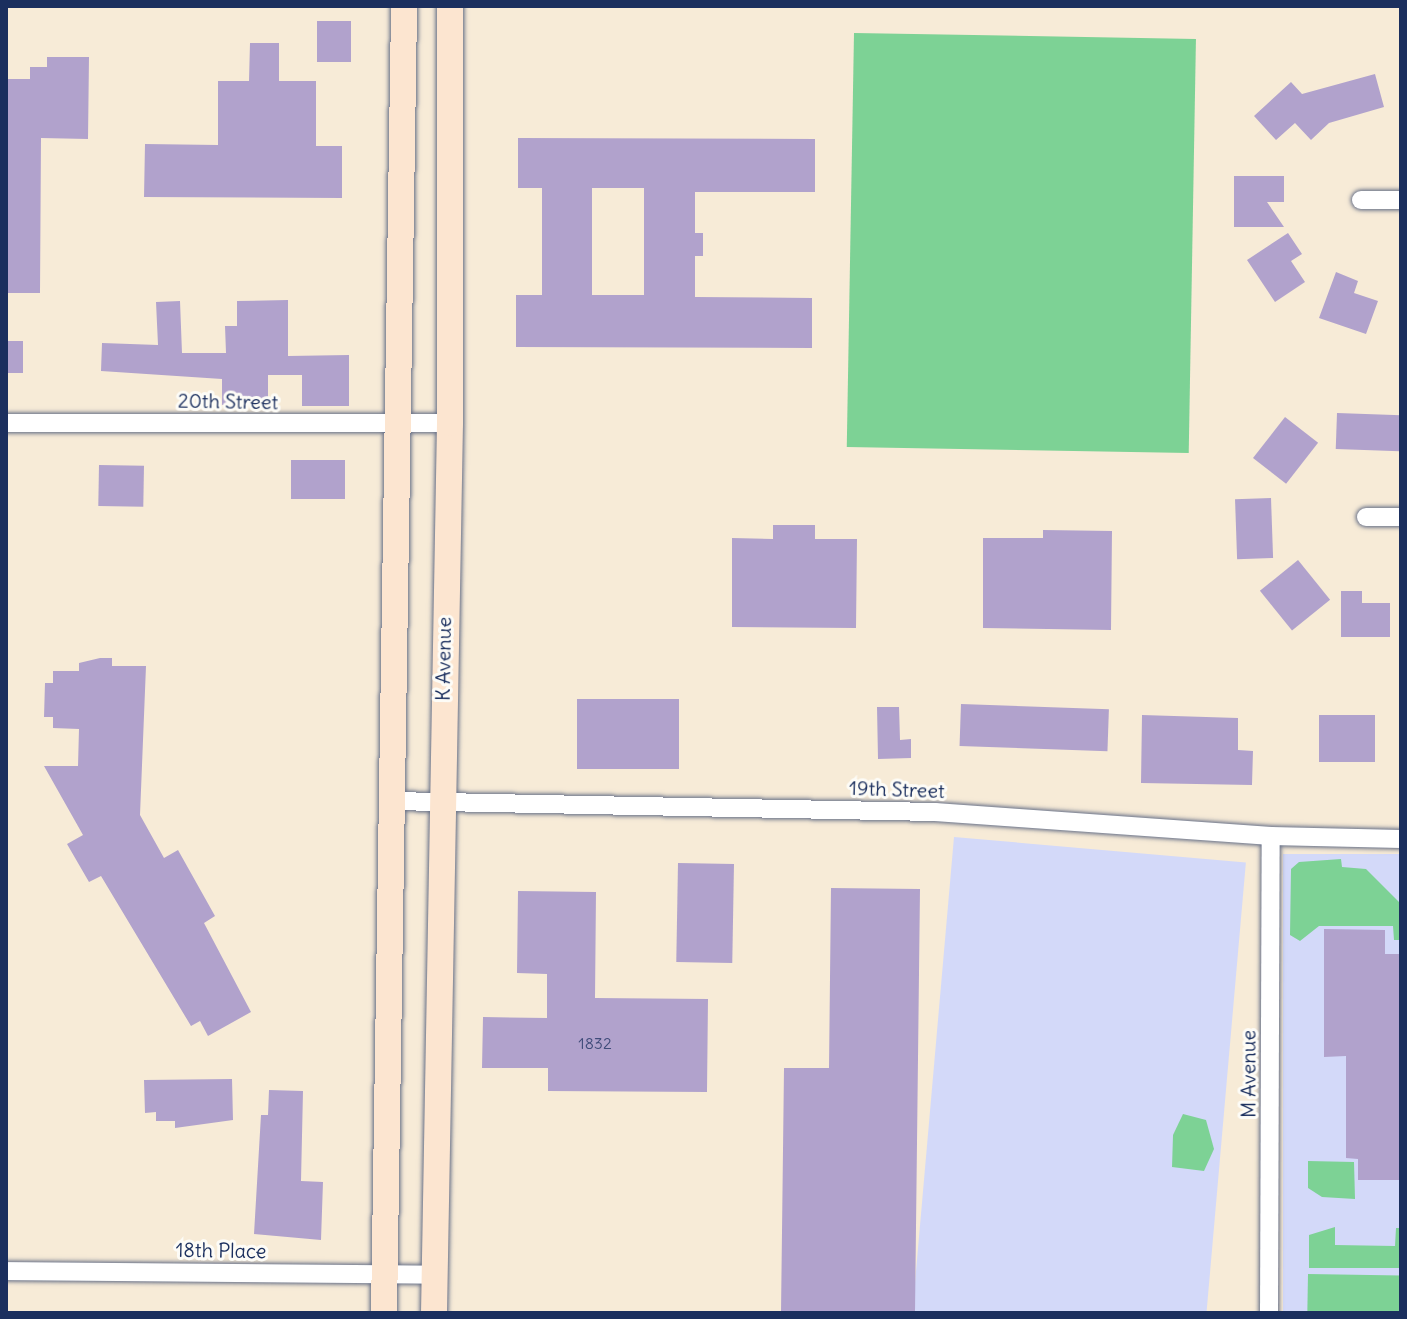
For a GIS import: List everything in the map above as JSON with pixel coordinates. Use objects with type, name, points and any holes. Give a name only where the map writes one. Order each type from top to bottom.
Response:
[{"type":"main road","points":[[384,1313],[404,6]]},
{"type":"main road","name":"K Avenue","points":[[434,1313],[440,800],[450,423],[450,6]]},
{"type":"street","points":[[1361,200],[1401,200]]},
{"type":"street","name":"20th Street","points":[[6,423],[450,423]]},
{"type":"street","points":[[1366,517],[1401,517]]},
{"type":"street","name":"19th Street","points":[[391,801],[935,812],[1271,836],[1401,839]]},
{"type":"street","name":"M Avenue","points":[[1269,1313],[1271,836]]},
{"type":"street","name":"18th Place","points":[[6,1271],[434,1275]]},
{"type":"shaded area","points":[[954,837],[1246,863],[1206,1313],[913,1311]]},
{"type":"shaded area","points":[[1283,854],[1401,854],[1401,1313],[1283,1313]]},
{"type":"green space","points":[[854,33],[1196,39],[1189,453],[847,447]]},
{"type":"green space","points":[[1341,859],[1342,867],[1366,869],[1401,904],[1401,940],[1394,940],[1393,926],[1319,926],[1300,941],[1290,935],[1291,869],[1299,862]]},
{"type":"green space","points":[[1183,1114],[1206,1120],[1214,1149],[1204,1171],[1172,1167],[1173,1135]]},
{"type":"green space","points":[[1308,1161],[1354,1162],[1355,1199],[1322,1197],[1308,1188]]},
{"type":"green space","points":[[1335,1227],[1335,1245],[1395,1246],[1396,1228],[1401,1228],[1401,1268],[1309,1268],[1309,1235]]},
{"type":"green space","points":[[1308,1274],[1401,1276],[1400,1313],[1307,1313]]},
{"type":"building","points":[[317,21],[351,21],[351,62],[317,62]]},
{"type":"building","points":[[250,43],[279,43],[279,81],[316,81],[316,146],[342,146],[342,198],[144,197],[145,144],[218,145],[218,81],[249,81]]},
{"type":"building","points":[[47,57],[89,57],[88,139],[41,138],[40,293],[6,293],[6,79],[30,79],[30,67],[47,67]]},
{"type":"building","points":[[1375,74],[1384,107],[1329,123],[1311,140],[1295,123],[1276,140],[1254,116],[1291,82],[1302,94]]},
{"type":"building","points":[[518,138],[815,139],[815,192],[695,192],[695,233],[703,233],[703,256],[695,256],[695,297],[812,298],[812,348],[516,347],[516,295],[542,295],[542,188],[518,188]],"holes":[[[592,188],[644,188],[644,295],[592,295]]]},
{"type":"building","points":[[1234,176],[1284,176],[1284,202],[1267,202],[1284,227],[1234,227]]},
{"type":"building","points":[[1288,233],[1302,254],[1291,261],[1305,282],[1275,302],[1247,260]]},
{"type":"building","points":[[1336,272],[1358,281],[1354,293],[1378,301],[1366,334],[1319,318]]},
{"type":"building","points":[[288,300],[288,356],[349,355],[349,406],[302,406],[302,375],[268,375],[268,405],[222,405],[222,379],[101,371],[102,343],[158,345],[156,302],[180,301],[182,353],[226,353],[225,326],[237,326],[237,301]]},
{"type":"building","points":[[6,341],[23,341],[23,373],[6,373]]},
{"type":"building","points":[[1337,413],[1401,415],[1400,451],[1336,449]]},
{"type":"building","points":[[1285,417],[1318,443],[1286,484],[1253,458]]},
{"type":"building","points":[[291,460],[345,460],[345,499],[291,499]]},
{"type":"building","points":[[99,465],[144,466],[143,507],[98,506]]},
{"type":"building","points":[[1271,498],[1273,558],[1237,559],[1235,499]]},
{"type":"building","points":[[773,525],[815,525],[815,539],[857,539],[856,628],[732,627],[732,538],[773,539]]},
{"type":"building","points":[[1043,530],[1112,531],[1111,630],[983,628],[983,538],[1043,538]]},
{"type":"building","points":[[1298,560],[1330,600],[1292,630],[1260,591]]},
{"type":"building","points":[[1341,591],[1362,591],[1362,603],[1390,603],[1390,637],[1341,637]]},
{"type":"building","points":[[112,658],[112,666],[146,666],[140,815],[164,858],[178,850],[215,916],[204,923],[251,1012],[208,1036],[200,1021],[191,1026],[101,876],[89,882],[67,844],[83,835],[44,766],[78,766],[79,729],[53,728],[53,717],[44,717],[45,683],[53,683],[53,671],[79,671],[79,663]]},
{"type":"building","points":[[577,699],[679,699],[679,769],[577,769]]},
{"type":"building","points":[[961,704],[1109,709],[1107,751],[960,746]]},
{"type":"building","points":[[877,707],[899,707],[900,740],[911,739],[911,758],[878,759]]},
{"type":"building","points":[[1142,715],[1238,718],[1238,750],[1253,751],[1252,785],[1141,783]]},
{"type":"building","points":[[1319,715],[1375,715],[1375,762],[1319,762]]},
{"type":"building","points":[[678,863],[734,864],[732,963],[676,962]]},
{"type":"building","points":[[831,888],[920,889],[915,1313],[781,1313],[784,1068],[829,1068]]},
{"type":"building","points":[[518,891],[596,892],[595,998],[708,999],[707,1092],[548,1091],[548,1068],[482,1068],[483,1017],[547,1018],[547,974],[517,973]]},
{"type":"building","points":[[1324,929],[1385,930],[1385,954],[1401,954],[1401,1180],[1358,1180],[1358,1159],[1346,1158],[1346,1056],[1324,1057]]},
{"type":"building","points":[[232,1079],[233,1120],[175,1128],[175,1121],[156,1121],[156,1112],[145,1113],[144,1080]]},
{"type":"building","points":[[269,1090],[303,1091],[301,1181],[323,1182],[321,1240],[254,1234],[261,1115],[268,1115]]}]
